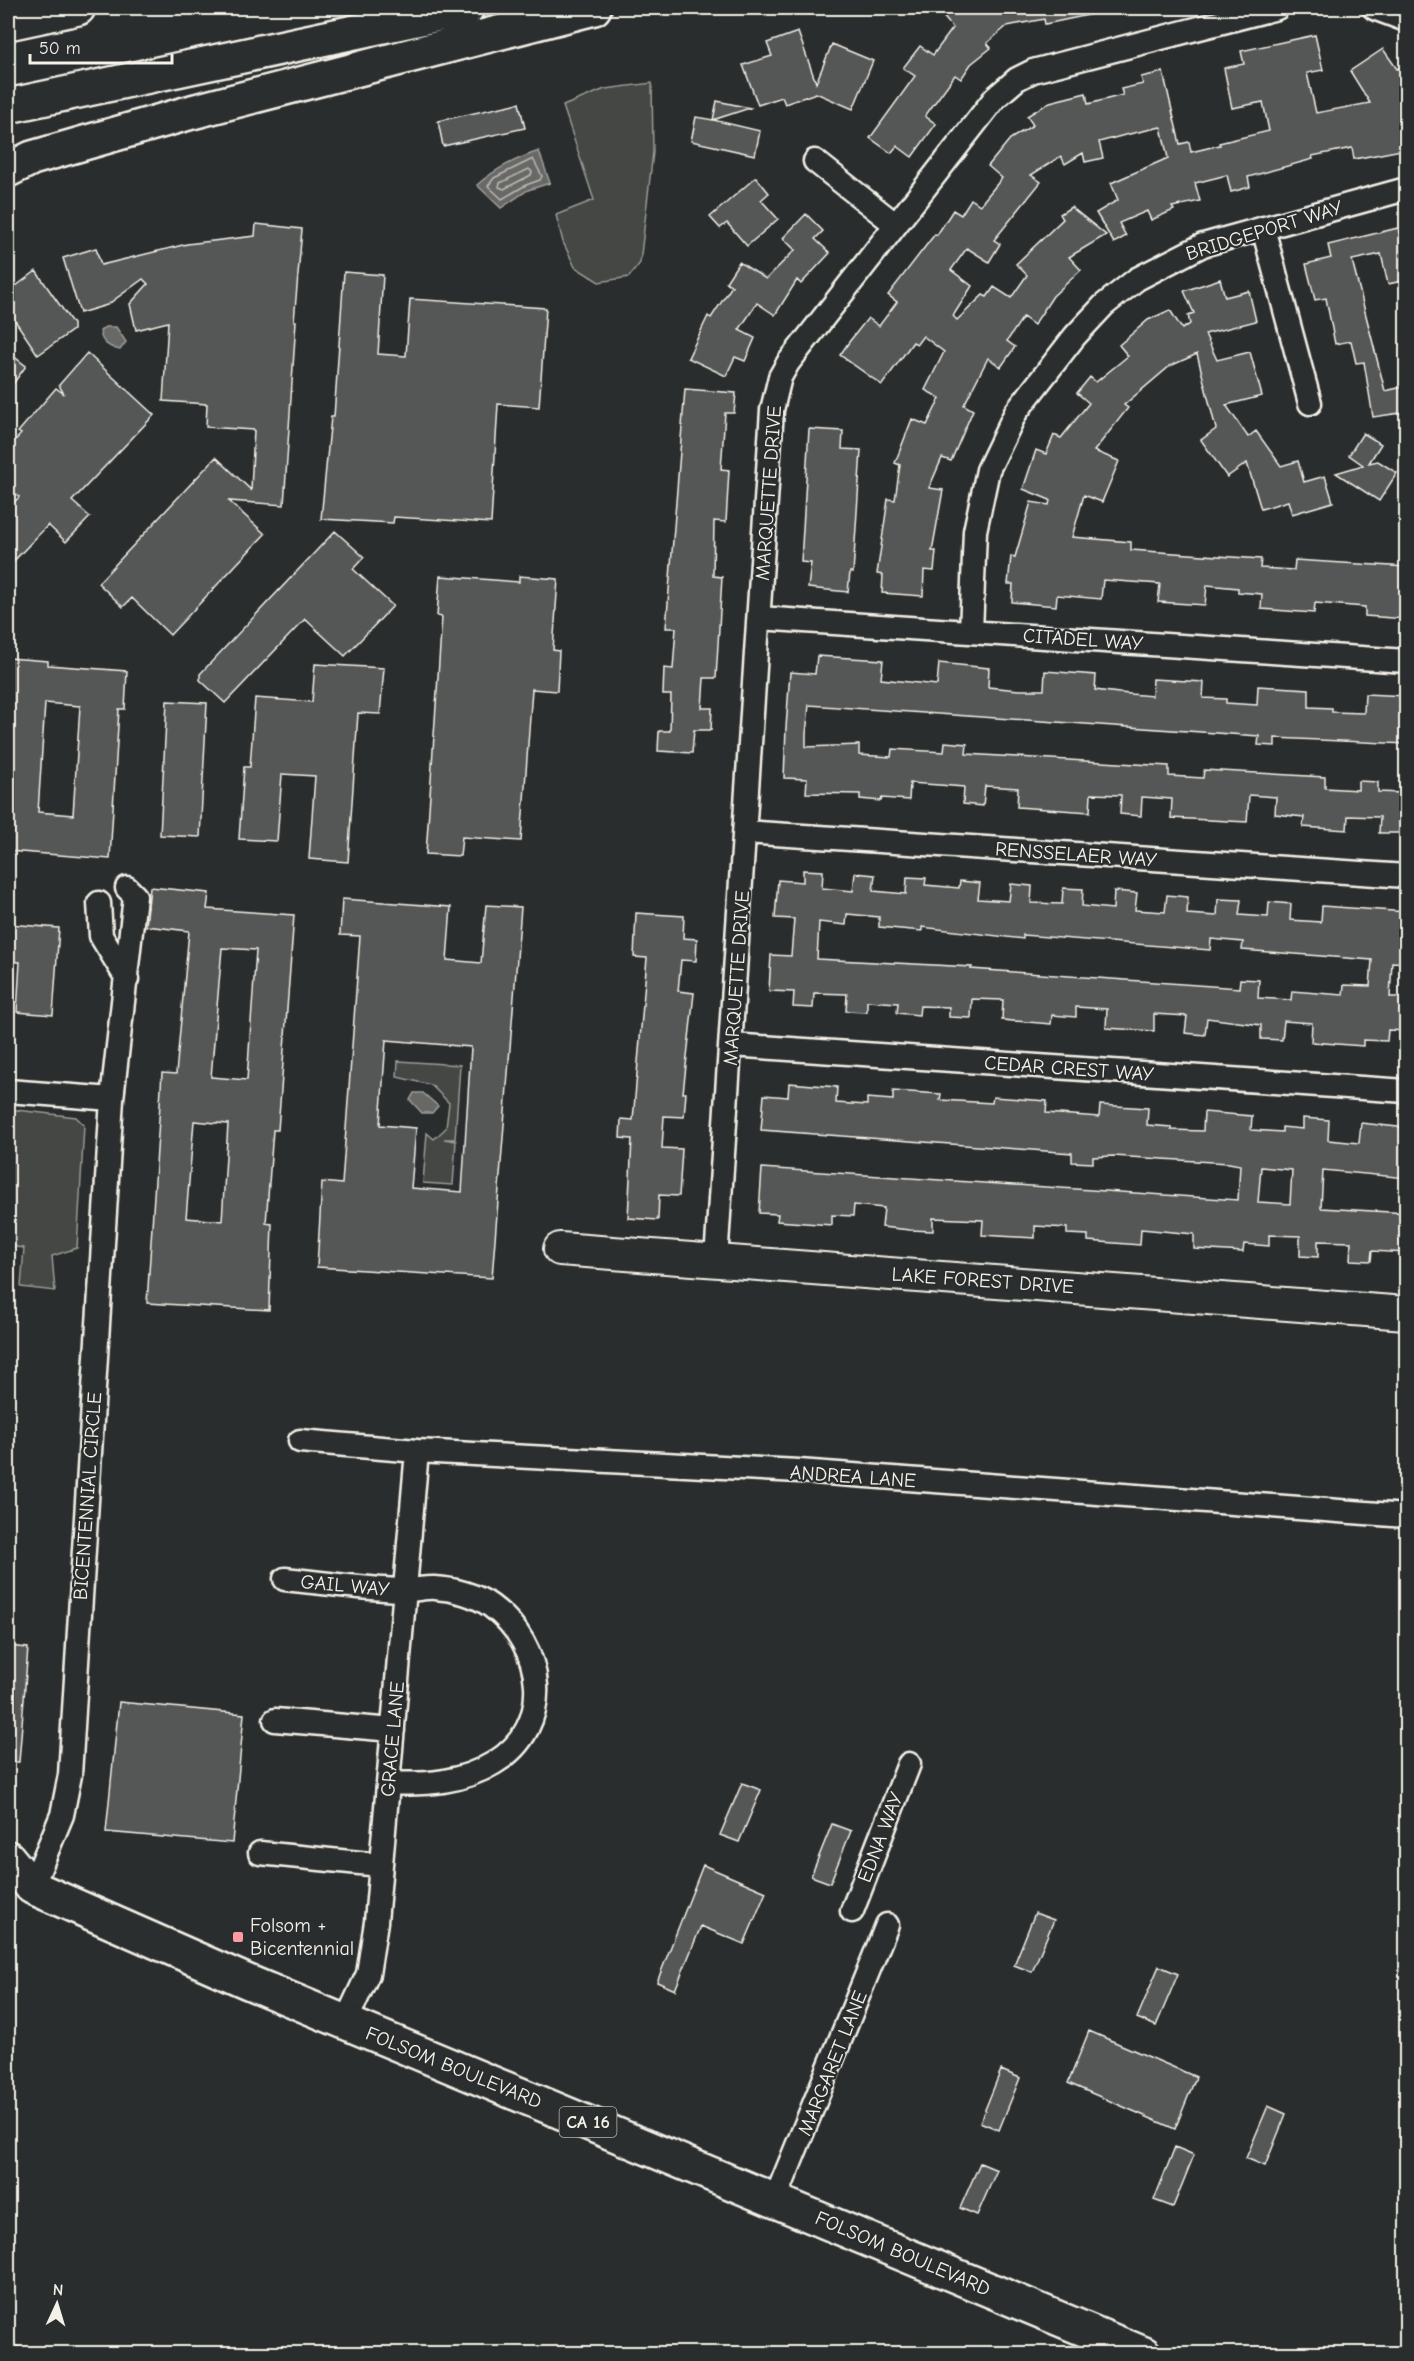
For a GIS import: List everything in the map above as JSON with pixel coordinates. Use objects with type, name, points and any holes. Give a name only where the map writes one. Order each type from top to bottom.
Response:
[{"type":"main road","points":[[8,23],[78,8]]},
{"type":"main road","points":[[8,106],[467,8]]},
{"type":"main road","points":[[8,170],[32,158],[192,112],[594,8]]},
{"type":"main road","name":"FOLSOM BOULEVARD","points":[[8,1858],[20,1890],[1144,2354]]},
{"type":"street","name":"MARQUETTE DRIVE","points":[[716,1260],[772,410],[780,377],[995,98],[1017,79],[1033,71],[1277,8]]},
{"type":"street","points":[[1374,8],[1407,20]]},
{"type":"street","points":[[815,161],[896,225]]},
{"type":"street","name":"BRIDGEPORT WAY","points":[[971,632],[972,580],[980,500],[988,470],[1016,412],[1075,336],[1104,305],[1137,279],[1203,245],[1407,189]]},
{"type":"street","points":[[1263,228],[1310,403]]},
{"type":"street","name":"CITADEL WAY","points":[[759,618],[1407,660]]},
{"type":"street","name":"RENSSELAER WAY","points":[[745,832],[1407,876]]},
{"type":"street","name":"BICENTENNIAL CIRCLE","points":[[20,1890],[62,1815],[70,1775],[112,1099],[135,896],[127,888]]},
{"type":"street","points":[[126,979],[101,936],[99,910],[133,918]]},
{"type":"street","name":"CEDAR CREST WAY","points":[[731,1045],[1407,1091]]},
{"type":"street","points":[[8,1091],[112,1099]]},
{"type":"street","name":"LAKE FOREST DRIVE","points":[[560,1249],[1407,1313]]},
{"type":"street","name":"ANDREA LANE","points":[[300,1441],[417,1451],[811,1472],[1407,1516]]},
{"type":"street","name":"GRACE LANE","points":[[345,2023],[368,1974],[381,1865],[417,1451]]},
{"type":"street","name":"GAIL WAY","points":[[285,1579],[405,1591],[434,1588],[464,1593],[490,1605],[512,1625],[529,1650],[538,1678],[536,1702],[528,1725],[514,1745],[496,1762],[475,1773],[447,1781],[417,1784],[388,1783]]},
{"type":"street","points":[[275,1720],[393,1730]]},
{"type":"street","name":"EDNA WAY","points":[[852,1911],[909,1764]]},
{"type":"street","points":[[260,1853],[381,1865]]},
{"type":"street","name":"MARGARET LANE","points":[[775,2200],[887,1925]]},
{"type":"shaded area","points":[[652,83],[653,152],[640,263],[629,277],[599,282],[575,267],[563,242],[556,215],[594,200],[563,106],[605,89]]},
{"type":"shaded area","points":[[398,1061],[460,1065],[455,1139],[444,1139],[456,1141],[453,1185],[423,1183],[427,1133],[434,1139],[446,1128],[449,1103],[431,1085],[397,1077]]},
{"type":"shaded area","points":[[8,1109],[76,1117],[84,1125],[77,1248],[52,1256],[55,1291],[21,1287],[24,1248],[8,1246]]},
{"type":"water","points":[[539,151],[550,183],[528,190],[501,208],[477,185],[506,165]]},
{"type":"water","points":[[105,327],[116,327],[126,342],[120,350],[109,346],[104,341],[100,331]]},
{"type":"water","points":[[414,1093],[423,1093],[438,1106],[432,1113],[422,1113],[410,1100]]},
{"type":"building","points":[[936,8],[1089,8],[1089,15],[1045,24],[1044,19],[1007,26],[987,43],[991,48],[971,64],[961,79],[955,75],[925,116],[936,124],[912,157],[897,146],[891,153],[870,138],[915,76],[903,68],[920,46],[933,55],[953,28]]},
{"type":"building","points":[[798,32],[816,83],[832,44],[873,61],[853,109],[816,93],[785,104],[782,97],[758,105],[743,65],[772,56],[767,43]]},
{"type":"building","points":[[1315,35],[1323,70],[1307,73],[1316,113],[1370,103],[1350,71],[1383,49],[1397,69],[1407,62],[1407,149],[1354,159],[1352,148],[1312,156],[1313,159],[1248,177],[1250,187],[1231,192],[1227,175],[1195,183],[1200,201],[1172,207],[1174,210],[1151,220],[1147,211],[1119,223],[1126,236],[1114,243],[1096,213],[1118,200],[1111,183],[1168,158],[1161,127],[1125,135],[1099,142],[1103,158],[1085,162],[1083,153],[1065,164],[1061,156],[1031,175],[1041,182],[994,240],[1000,244],[989,262],[967,248],[951,270],[972,286],[953,316],[957,320],[983,295],[987,297],[994,287],[1011,298],[1027,275],[1016,264],[1063,219],[1060,214],[1071,207],[1106,235],[1069,257],[1081,270],[1053,296],[1034,325],[1023,317],[1007,341],[1015,347],[1001,367],[988,358],[964,405],[973,410],[951,461],[942,458],[929,488],[943,490],[932,551],[936,551],[934,571],[924,570],[923,596],[882,593],[883,575],[877,574],[888,499],[895,500],[900,465],[895,463],[912,419],[927,425],[940,398],[925,390],[944,352],[923,336],[917,344],[913,342],[882,385],[840,355],[849,342],[868,318],[879,326],[897,302],[888,295],[935,234],[937,235],[953,210],[961,215],[971,199],[980,205],[1002,178],[988,166],[1010,139],[1033,125],[1027,116],[1050,102],[1086,93],[1088,104],[1123,95],[1121,89],[1143,84],[1141,77],[1163,72],[1180,144],[1189,142],[1191,152],[1220,145],[1219,143],[1269,131],[1263,102],[1232,108],[1224,68],[1244,64],[1241,51]]},
{"type":"building","points":[[717,101],[750,108],[713,120]]},
{"type":"building","points":[[519,103],[525,128],[443,146],[438,121]]},
{"type":"building","points":[[696,117],[760,131],[755,155],[691,141]]},
{"type":"building","points":[[756,177],[769,193],[761,200],[778,219],[747,246],[727,223],[720,228],[710,217]]},
{"type":"building","points":[[806,214],[823,231],[815,239],[830,253],[801,284],[797,280],[775,315],[757,303],[739,330],[755,338],[745,361],[735,357],[726,376],[688,358],[708,316],[711,318],[732,286],[726,282],[739,262],[766,279],[795,250],[783,238]]},
{"type":"building","points":[[256,224],[302,229],[294,321],[296,321],[284,505],[229,501],[265,534],[170,635],[132,598],[123,607],[98,583],[216,457],[251,490],[254,430],[206,427],[207,404],[163,401],[168,322],[136,330],[130,304],[148,284],[143,279],[107,305],[80,313],[63,258],[96,248],[101,265],[187,244],[255,236]]},
{"type":"building","points":[[1398,228],[1399,232],[1407,230],[1407,280],[1388,284],[1381,254],[1352,260],[1385,391],[1407,386],[1407,412],[1373,417],[1364,362],[1356,363],[1351,341],[1335,344],[1326,298],[1315,300],[1306,264],[1331,258],[1328,245]]},
{"type":"building","points":[[36,271],[73,324],[73,330],[38,355],[8,310],[8,292]]},
{"type":"building","points":[[344,272],[383,275],[378,354],[406,356],[410,299],[546,308],[539,407],[498,404],[491,523],[394,517],[393,523],[321,519],[331,417],[334,417]]},
{"type":"building","points":[[1220,279],[1225,297],[1249,291],[1256,321],[1205,334],[1217,360],[1250,352],[1262,396],[1226,405],[1248,437],[1256,431],[1281,466],[1298,461],[1304,482],[1325,476],[1333,502],[1292,514],[1288,501],[1261,509],[1247,463],[1227,477],[1201,440],[1216,429],[1197,354],[1170,366],[1124,405],[1128,408],[1094,451],[1119,461],[1102,502],[1084,495],[1072,537],[1131,542],[1131,550],[1261,559],[1260,568],[1294,570],[1295,560],[1407,567],[1407,619],[1365,616],[1365,607],[1315,603],[1314,613],[1261,609],[1262,594],[1238,592],[1238,588],[1207,585],[1205,605],[1158,602],[1160,584],[1103,580],[1101,599],[1057,595],[1056,606],[1012,602],[1013,584],[1008,584],[1011,556],[1015,557],[1031,502],[1049,505],[1050,500],[1023,489],[1036,450],[1046,454],[1054,435],[1061,438],[1089,403],[1077,393],[1090,377],[1096,382],[1128,356],[1119,345],[1148,320],[1170,310],[1182,329],[1190,324],[1188,315],[1194,313],[1184,291]]},
{"type":"building","points":[[8,352],[26,366],[8,391]]},
{"type":"building","points":[[87,353],[154,415],[72,501],[90,517],[66,542],[48,525],[8,567],[8,509],[19,497],[8,487],[8,448],[21,434],[18,432],[56,388],[64,394],[59,385]]},
{"type":"building","points":[[685,389],[736,393],[734,413],[725,413],[721,469],[729,470],[726,522],[714,521],[713,576],[722,577],[716,678],[704,678],[702,708],[712,708],[711,730],[694,730],[692,753],[658,751],[659,731],[670,731],[671,695],[663,695],[664,668],[673,669],[676,628],[666,628]]},
{"type":"building","points":[[809,429],[843,431],[842,449],[861,450],[853,573],[850,572],[848,592],[808,588],[811,563],[801,562]]},
{"type":"building","points":[[1363,433],[1381,444],[1369,463],[1378,461],[1397,473],[1379,501],[1336,473],[1363,465],[1349,455]]},
{"type":"building","points":[[335,531],[364,557],[353,569],[393,606],[345,656],[305,619],[225,703],[200,680],[200,674]]},
{"type":"building","points":[[440,576],[519,582],[519,576],[558,579],[553,650],[559,651],[557,691],[532,689],[521,841],[462,837],[460,856],[426,854],[442,617],[437,616]]},
{"type":"building","points":[[817,656],[883,660],[881,679],[937,685],[939,663],[989,668],[988,687],[1019,690],[1044,690],[1045,671],[1096,675],[1095,690],[1152,696],[1153,679],[1204,682],[1203,698],[1226,699],[1226,703],[1257,705],[1258,686],[1309,689],[1309,707],[1332,708],[1332,712],[1364,713],[1365,694],[1407,696],[1407,744],[1275,738],[1275,746],[1258,745],[1259,736],[809,705],[806,734],[806,747],[859,745],[859,755],[891,757],[892,749],[944,752],[945,742],[967,744],[966,754],[1169,766],[1169,776],[1203,778],[1204,770],[1325,777],[1325,788],[1358,790],[1358,781],[1378,782],[1378,792],[1402,793],[1401,833],[1379,833],[1380,817],[1348,816],[1347,830],[1303,827],[1304,817],[1275,814],[1276,797],[1249,795],[1247,822],[1171,818],[1172,799],[1142,797],[1141,816],[1120,814],[1121,795],[1091,794],[1090,812],[1017,807],[1018,788],[985,786],[983,806],[963,804],[964,787],[939,785],[910,783],[909,800],[882,798],[881,801],[860,799],[860,794],[806,793],[807,779],[784,778],[790,672],[815,674]]},
{"type":"building","points":[[9,658],[48,661],[48,665],[127,671],[125,709],[119,709],[110,859],[8,851]],"holes":[[[45,703],[80,706],[73,815],[38,812]]]},
{"type":"building","points":[[315,664],[384,668],[380,714],[358,713],[348,862],[309,859],[315,776],[282,774],[277,841],[239,839],[244,767],[250,767],[255,698],[312,702]]},
{"type":"building","points":[[167,701],[207,703],[200,837],[160,835]]},
{"type":"building","points":[[803,870],[823,871],[822,888],[853,891],[855,873],[875,875],[873,891],[906,894],[907,877],[926,878],[925,885],[959,888],[960,881],[980,883],[978,899],[1009,901],[1011,884],[1032,886],[1031,903],[1062,904],[1063,888],[1083,889],[1082,906],[1113,909],[1114,891],[1137,893],[1135,910],[1165,912],[1167,895],[1188,897],[1187,914],[1217,916],[1218,899],[1241,900],[1239,915],[1268,917],[1269,902],[1291,904],[1290,920],[1321,922],[1322,906],[1407,912],[1407,963],[1392,962],[1390,997],[1407,997],[1407,1031],[1388,1030],[1387,1041],[1363,1040],[1363,1046],[1311,1042],[1312,1023],[1284,1021],[1282,1040],[1261,1039],[1261,1025],[1207,1018],[1205,1035],[1185,1033],[1187,1016],[1154,1014],[1154,1031],[1106,1028],[1107,1009],[1076,1007],[1076,1017],[1052,1015],[1051,1024],[1002,1020],[1003,1000],[972,999],[971,1018],[949,1017],[949,1007],[920,1006],[919,1015],[897,1013],[898,1003],[867,1001],[867,1012],[846,1011],[847,994],[814,993],[813,1008],[793,1007],[794,992],[769,991],[771,955],[791,956],[794,919],[775,918],[778,880],[803,882]],"holes":[[[847,914],[879,917],[879,927],[922,931],[922,927],[1023,939],[1023,935],[1210,950],[1211,939],[1243,942],[1242,950],[1372,960],[1370,986],[1344,985],[1343,995],[1292,991],[1291,1000],[1258,998],[1259,980],[1240,979],[1239,988],[971,969],[972,967],[817,959],[819,922],[846,925]]]},
{"type":"building","points":[[150,887],[209,893],[207,909],[294,915],[278,1130],[273,1130],[266,1223],[272,1224],[269,1310],[147,1303],[162,1073],[176,1074],[189,931],[146,926]],"holes":[[[222,948],[256,950],[247,1080],[211,1077]],[[194,1121],[228,1124],[222,1221],[186,1218]]]},
{"type":"building","points":[[342,899],[451,907],[447,960],[481,963],[486,905],[521,907],[492,1278],[317,1267],[322,1182],[342,1184],[360,936],[340,935]],"holes":[[[386,1040],[471,1047],[462,1192],[411,1188],[416,1128],[380,1125]]]},
{"type":"building","points":[[636,913],[684,916],[683,938],[697,939],[696,961],[681,960],[678,991],[694,993],[683,1093],[686,1093],[684,1117],[664,1116],[662,1148],[682,1149],[679,1196],[659,1195],[658,1220],[628,1218],[632,1139],[620,1138],[621,1119],[633,1120],[647,958],[634,957]]},
{"type":"building","points":[[8,924],[59,928],[53,1015],[17,1012],[20,962],[8,961]]},
{"type":"building","points":[[789,1083],[837,1087],[836,1103],[867,1105],[867,1098],[893,1100],[893,1091],[941,1094],[940,1100],[992,1103],[993,1097],[1047,1101],[1046,1113],[1099,1117],[1100,1105],[1148,1108],[1147,1125],[1171,1127],[1171,1130],[1203,1131],[1204,1112],[1252,1116],[1251,1130],[1282,1132],[1282,1127],[1303,1129],[1303,1118],[1329,1120],[1328,1140],[1359,1143],[1361,1123],[1407,1128],[1407,1178],[1323,1170],[1321,1208],[1407,1213],[1407,1253],[1372,1251],[1371,1261],[1350,1260],[1351,1242],[1318,1241],[1318,1257],[1300,1256],[1300,1236],[1269,1235],[1269,1246],[1244,1244],[1243,1252],[1194,1249],[1194,1234],[1141,1229],[1140,1245],[1088,1241],[1088,1235],[1067,1234],[1067,1228],[1035,1226],[1035,1238],[982,1235],[983,1220],[933,1218],[933,1231],[910,1230],[882,1227],[884,1208],[854,1205],[853,1216],[832,1215],[832,1225],[777,1221],[778,1214],[759,1213],[762,1168],[1238,1200],[1240,1165],[1229,1163],[1113,1156],[1093,1157],[1093,1163],[1072,1162],[1072,1153],[761,1130],[764,1095],[788,1097]],"holes":[[[1261,1167],[1292,1170],[1290,1204],[1258,1202]]]},
{"type":"building","points":[[8,1646],[28,1648],[19,1762],[8,1762]]},
{"type":"building","points":[[119,1702],[244,1714],[232,1843],[106,1832]]},
{"type":"building","points":[[742,1783],[761,1790],[739,1842],[720,1835]]},
{"type":"building","points":[[832,1824],[851,1831],[830,1883],[811,1876]]},
{"type":"building","points":[[703,1865],[766,1892],[744,1944],[701,1926],[675,1990],[657,1982]]},
{"type":"building","points":[[1035,1913],[1054,1920],[1032,1972],[1014,1965]]},
{"type":"building","points":[[1159,1966],[1178,1974],[1156,2026],[1137,2018]]},
{"type":"building","points":[[1089,2031],[1196,2077],[1175,2129],[1068,2083]]},
{"type":"building","points":[[1001,2070],[1020,2078],[999,2130],[980,2122]]},
{"type":"building","points":[[1268,2106],[1286,2114],[1265,2166],[1246,2158]]},
{"type":"building","points":[[1175,2147],[1194,2155],[1173,2207],[1154,2200]]},
{"type":"building","points":[[980,2163],[997,2170],[977,2215],[960,2208]]},
{"type":"tram line","points":[[8,2344],[47,2354]]},
{"type":"place","name":"Folsom + Bicentennial","points":[[238,1937]]}]
